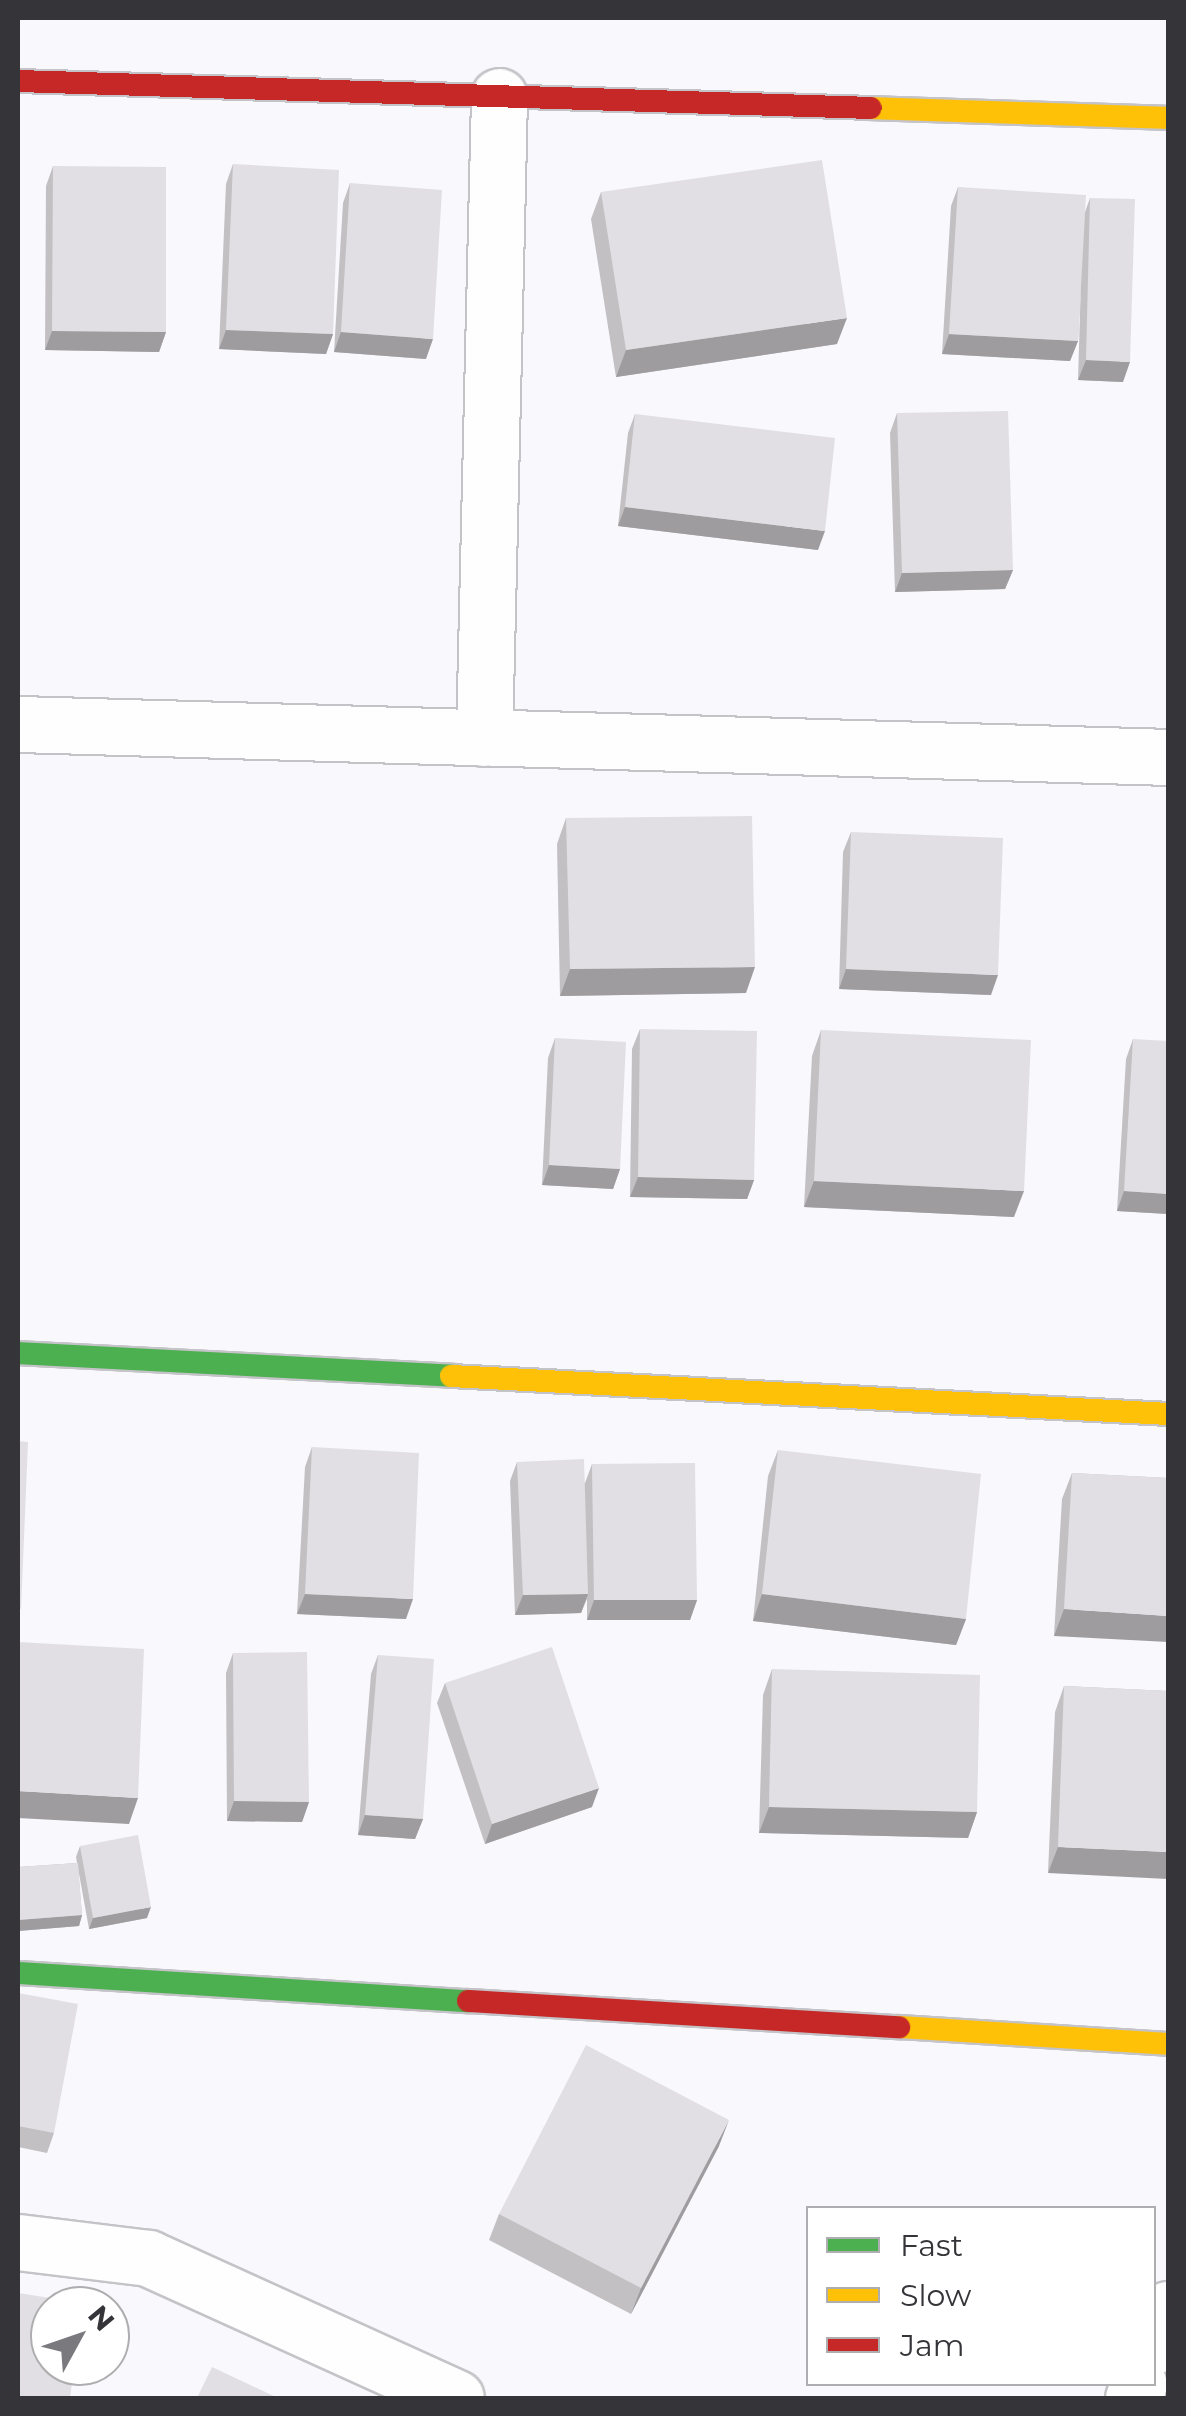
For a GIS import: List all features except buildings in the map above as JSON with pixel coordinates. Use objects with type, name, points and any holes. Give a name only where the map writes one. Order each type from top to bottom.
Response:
[{"type":"street","points":[[18,81],[1168,118]]},
{"type":"street","points":[[484,738],[499,96]]},
{"type":"street","points":[[18,724],[1168,758]]},
{"type":"street","points":[[18,1353],[1168,1414]]},
{"type":"street","points":[[18,1972],[1168,2044]]},
{"type":"street","points":[[18,2242],[148,2258],[456,2398]]},
{"type":"street","points":[[1156,2341],[1168,2309]]},
{"type":"traffic: fast","points":[[18,1353],[451,1376]]},
{"type":"traffic: fast","points":[[18,1973],[468,2001]]},
{"type":"traffic: slow","points":[[871,108],[1168,118]]},
{"type":"traffic: slow","points":[[451,1376],[1168,1414]]},
{"type":"traffic: slow","points":[[899,2027],[1168,2044]]},
{"type":"traffic: jam","points":[[18,81],[871,108]]},
{"type":"traffic: jam","points":[[468,2001],[899,2027]]}]
